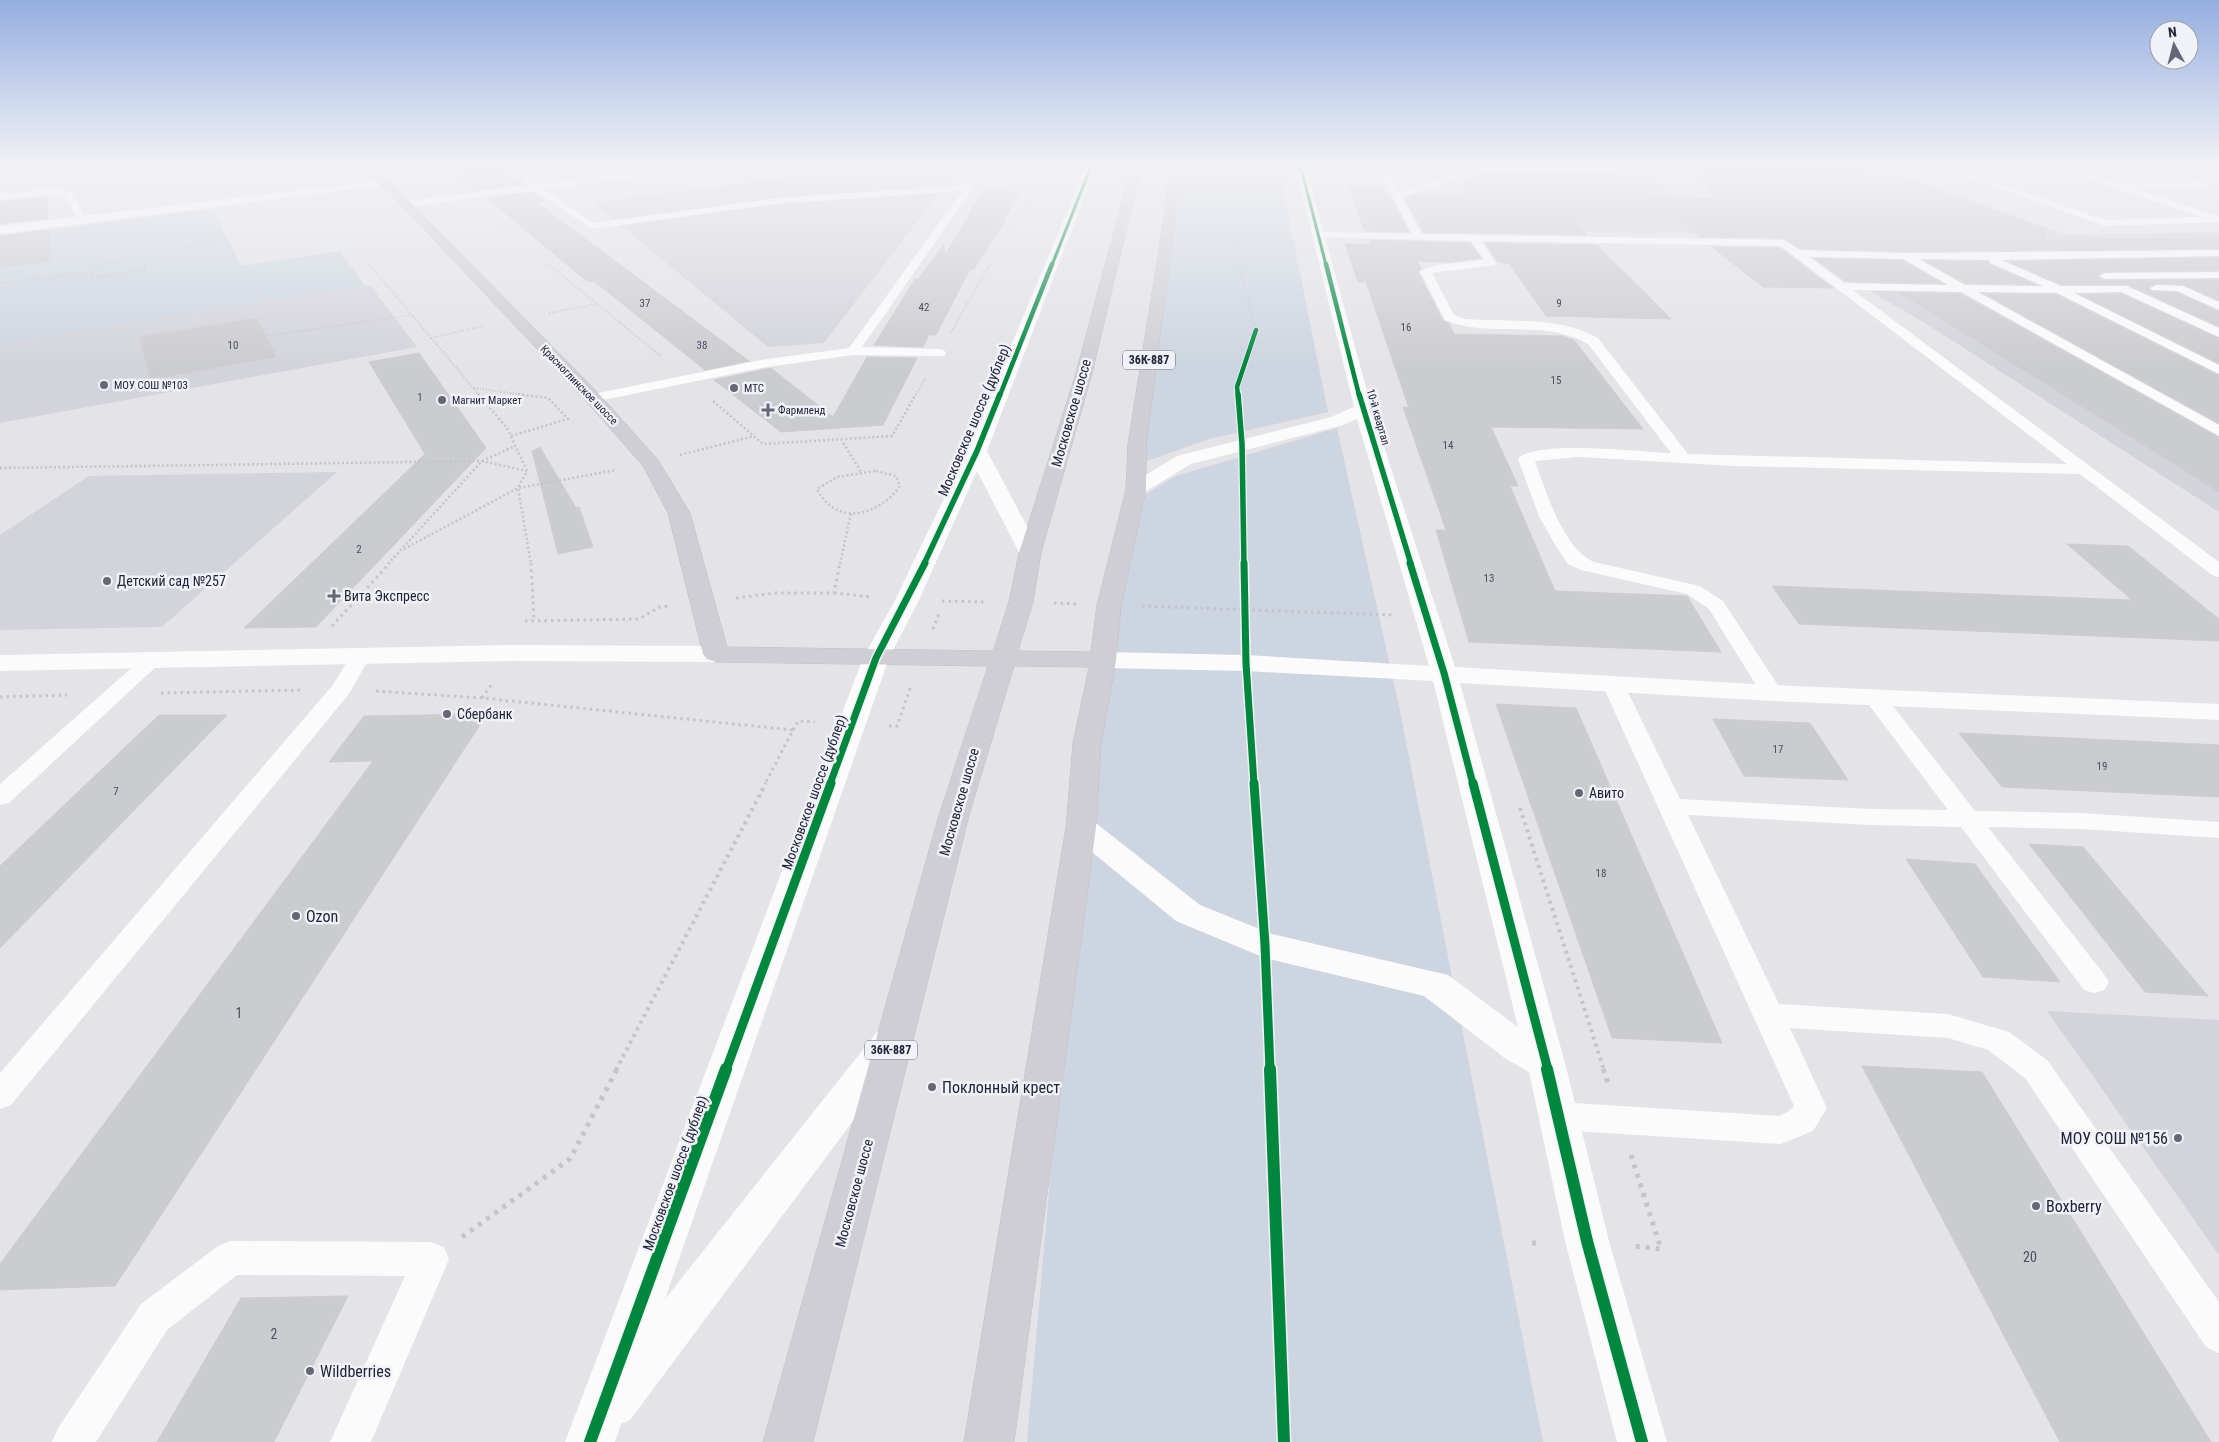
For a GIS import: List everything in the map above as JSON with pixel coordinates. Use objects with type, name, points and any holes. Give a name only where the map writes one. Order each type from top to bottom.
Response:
[{"type":"main road","name":"Красноглинское шоссе","points":[[432,231],[593,398],[651,464],[679,513],[716,654]]},
{"type":"main road","name":"Московское шоссе","points":[[788,1442],[954,815],[1021,602],[1030,553],[1084,373],[1120,231]]},
{"type":"main road","name":"36К-887","points":[[989,1442],[1081,827],[1087,743],[1103,660],[1109,605],[1136,489],[1137,444],[1168,231]]},
{"type":"main road","points":[[716,654],[876,658],[1103,660]]},
{"type":"street","name":"Московское шоссе (дублер)","points":[[594,1433],[876,658],[908,600],[977,451],[1065,231]]},
{"type":"street","name":"10-й квартал","points":[[1318,231],[1363,409],[1444,673],[1546,1064],[1587,1241],[1642,1442]]},
{"type":"street","points":[[1136,489],[1184,460],[1337,421],[1363,409]]},
{"type":"street","points":[[977,451],[1030,553]]},
{"type":"street","points":[[0,663],[512,653],[716,654]]},
{"type":"street","points":[[1103,660],[1246,663],[1772,693],[2219,712]]},
{"type":"street","points":[[1081,827],[1188,912],[1266,945],[1435,984],[1519,1048],[1546,1064]]},
{"type":"street","points":[[594,1433],[895,1036]]},
{"type":"lane","points":[[853,351],[938,231]]},
{"type":"lane","points":[[1415,231],[1418,237]]},
{"type":"lane","points":[[1319,235],[1784,243],[2219,570]]},
{"type":"lane","points":[[1474,238],[1491,263],[1435,268],[1426,271],[1450,318],[1463,323],[1553,327],[1584,334],[1593,340],[1683,459]]},
{"type":"lane","points":[[1797,253],[1984,257],[2219,254]]},
{"type":"lane","points":[[1905,256],[2219,431]]},
{"type":"lane","points":[[1984,257],[2033,277],[2219,370]]},
{"type":"lane","points":[[2092,277],[2219,275]]},
{"type":"lane","points":[[2033,277],[2063,277]]},
{"type":"lane","points":[[1841,286],[2058,290],[2209,288]]},
{"type":"lane","points":[[2123,288],[2219,333]]},
{"type":"lane","points":[[2179,288],[2213,301],[2219,306]]},
{"type":"lane","points":[[593,398],[767,363],[853,351],[939,353]]},
{"type":"lane","points":[[1772,693],[1716,605],[1702,594],[1667,583],[1588,566],[1575,560],[1564,546],[1548,516],[1526,460],[1536,455],[1562,452],[1683,459],[2084,469]]},
{"type":"lane","points":[[0,1096],[341,689],[361,655]]},
{"type":"lane","points":[[0,797],[150,661]]},
{"type":"lane","points":[[1558,1116],[1781,1130],[1801,1121],[1811,1108],[1672,806],[1613,684]]},
{"type":"lane","points":[[1874,697],[2094,982]]},
{"type":"lane","points":[[1672,806],[1870,817],[2081,821],[2219,830]]},
{"type":"lane","points":[[1769,1015],[1948,1026],[1998,1041],[2036,1069],[2219,1334]]},
{"type":"lane","points":[[72,1442],[154,1317],[231,1258],[431,1259],[350,1442]]},
{"type":"path","points":[[510,231],[690,380]]},
{"type":"path","points":[[1230,231],[1256,330],[1253,338]]},
{"type":"path","points":[[143,259],[146,270],[91,278],[90,266],[143,259],[227,237]]},
{"type":"path","points":[[358,250],[507,428],[527,471]]},
{"type":"path","points":[[0,283],[91,272]]},
{"type":"path","points":[[266,336],[394,316],[412,315]]},
{"type":"path","points":[[473,388],[548,398],[568,419],[511,436]]},
{"type":"path","points":[[841,439],[861,472]]},
{"type":"path","points":[[338,630],[328,631],[482,461],[515,446]]},
{"type":"path","points":[[0,468],[482,461],[527,471]]},
{"type":"path","points":[[402,551],[518,488],[527,471]]},
{"type":"path","points":[[876,471],[896,476],[900,486],[890,499],[878,506],[850,513],[828,507],[820,498],[818,489],[828,479],[850,472],[876,471]]},
{"type":"path","points":[[482,698],[535,620],[530,552],[518,488]]},
{"type":"path","points":[[834,592],[850,513]]},
{"type":"path","points":[[515,621],[639,619],[660,607],[775,593],[834,592],[908,600],[1021,602],[1428,617]]},
{"type":"path","points":[[1245,600],[1246,663]]},
{"type":"path","points":[[0,697],[341,689],[482,698],[793,730],[570,1160],[431,1259]]},
{"type":"path","points":[[1517,799],[1661,1249],[1587,1241],[1532,1243]]},
{"type":"shaded area","points":[[37,231],[224,231],[241,266],[340,251],[365,286],[0,343],[0,236]]},
{"type":"shaded area","points":[[628,231],[909,231],[824,343],[768,347]]},
{"type":"shaded area","points":[[1166,231],[1292,231],[1328,412],[1209,439],[1136,465]]},
{"type":"shaded area","points":[[1546,231],[1721,231],[1725,234]]},
{"type":"shaded area","points":[[1766,231],[2057,231],[2067,235],[2219,232],[2219,512],[1925,323]]},
{"type":"shaded area","name":"МОУ СОШ №103","points":[[370,285],[417,347],[0,423],[0,343]]},
{"type":"shaded area","points":[[1337,428],[1399,706],[1543,1442],[1027,1442],[1081,827],[1133,502],[1176,476]]},
{"type":"shaded area","name":"Детский сад №257","points":[[337,472],[162,627],[0,630],[0,535],[89,476]]},
{"type":"shaded area","name":"МОУ СОШ №156","points":[[2047,1011],[2219,1020],[2219,1255]]},
{"type":"building","points":[[49,231],[50,261],[0,267],[0,236]]},
{"type":"building","points":[[527,231],[575,231],[749,361],[705,370],[594,281],[589,282]]},
{"type":"building","points":[[959,231],[998,231],[974,269],[970,269],[936,335],[929,335],[923,347],[874,345],[915,279],[918,279],[944,244],[945,255]]},
{"type":"building","points":[[1583,231],[1587,235],[1423,232]]},
{"type":"building","points":[[1693,231],[2046,231],[2044,241],[2219,238],[2219,248],[1907,251],[1801,248],[1784,238],[1700,237]]},
{"type":"building","points":[[1369,240],[1470,243],[1481,258],[1451,262],[1417,261],[1421,269],[1418,272],[1443,321],[1449,323],[1454,334],[1562,336],[1574,340],[1643,429],[1491,427],[1518,486],[1510,486],[1555,591],[1687,596],[1721,652],[1469,642],[1436,530],[1446,530],[1403,407],[1409,408],[1366,282],[1358,282],[1345,244],[1371,244]]},
{"type":"building","points":[[1485,243],[1597,245],[1671,319],[1546,316],[1509,263],[1498,262]]},
{"type":"building","points":[[1712,247],[1780,248],[1833,288],[1763,287]]},
{"type":"building","points":[[2219,258],[2219,270],[2105,271],[2097,275],[2105,281],[2219,280],[2219,300],[2183,284],[2156,283],[2148,288],[2152,292],[2177,293],[2219,312],[2219,326],[2128,284],[2061,284],[2010,262]]},
{"type":"building","points":[[1815,259],[1902,261],[1941,283],[1845,281]]},
{"type":"building","points":[[1926,261],[1988,262],[1989,265],[2034,284],[1966,283]]},
{"type":"building","points":[[1900,293],[1960,294],[2219,438],[2219,492]]},
{"type":"building","points":[[1985,294],[2057,295],[2219,376],[2219,423]]},
{"type":"building","points":[[2121,294],[2219,339],[2219,363],[2082,295]]},
{"type":"building","points":[[257,318],[276,357],[150,379],[140,337]]},
{"type":"building","points":[[419,353],[486,448],[316,627],[244,628],[425,454],[369,362]]},
{"type":"building","points":[[867,357],[917,358],[883,425],[781,432],[714,380],[771,368],[833,417]]},
{"type":"building","points":[[540,447],[576,508],[579,507],[593,547],[558,554],[532,451]]},
{"type":"building","points":[[2067,544],[2128,546],[2219,619],[2219,641],[1799,624],[1772,586],[2132,600]]},
{"type":"building","points":[[1496,704],[1576,708],[1722,1043],[1612,1038]]},
{"type":"building","points":[[487,714],[115,1286],[0,1290],[0,1264],[373,761],[329,762],[364,716]]},
{"type":"building","points":[[159,715],[227,715],[0,948],[0,866]]},
{"type":"building","points":[[1713,719],[1810,723],[1848,780],[1744,776]]},
{"type":"building","points":[[1959,733],[2219,745],[2219,797],[2002,787]]},
{"type":"building","points":[[2029,844],[2083,847],[2208,996],[2145,992]]},
{"type":"building","points":[[1906,859],[1975,864],[2060,982],[1983,977]]},
{"type":"building","points":[[1862,1066],[1982,1072],[2211,1442],[2060,1442]]},
{"type":"building","points":[[348,1296],[274,1442],[157,1442],[241,1298]]},
{"type":"cycle path","points":[[590,1442],[876,658],[907,600],[977,451],[1065,231]]},
{"type":"cycle path","points":[[1317,231],[1363,409],[1444,673],[1546,1063],[1587,1241],[1642,1442]]},
{"type":"cycle path","points":[[1256,330],[1237,387],[1242,444],[1246,663],[1265,945],[1284,1442]]},
{"type":"place","name":"МОУ СОШ №103","points":[[104,385]]},
{"type":"place","name":"МТС","points":[[734,388]]},
{"type":"place","name":"Магнит Маркет","points":[[442,400]]},
{"type":"place","name":"Фармленд","points":[[768,410]]},
{"type":"place","name":"Детский сад №257","points":[[107,581]]},
{"type":"place","name":"Вита Экспресс","points":[[334,596]]},
{"type":"place","name":"Сбербанк","points":[[447,714]]},
{"type":"place","name":"Авито","points":[[1579,793]]},
{"type":"place","name":"Ozon","points":[[296,916]]},
{"type":"place","name":"Поклонный крест","points":[[932,1087]]},
{"type":"place","name":"МОУ СОШ №156","points":[[2178,1138]]},
{"type":"place","name":"Boxberry","points":[[2036,1206]]},
{"type":"place","name":"Wildberries","points":[[310,1371]]}]
